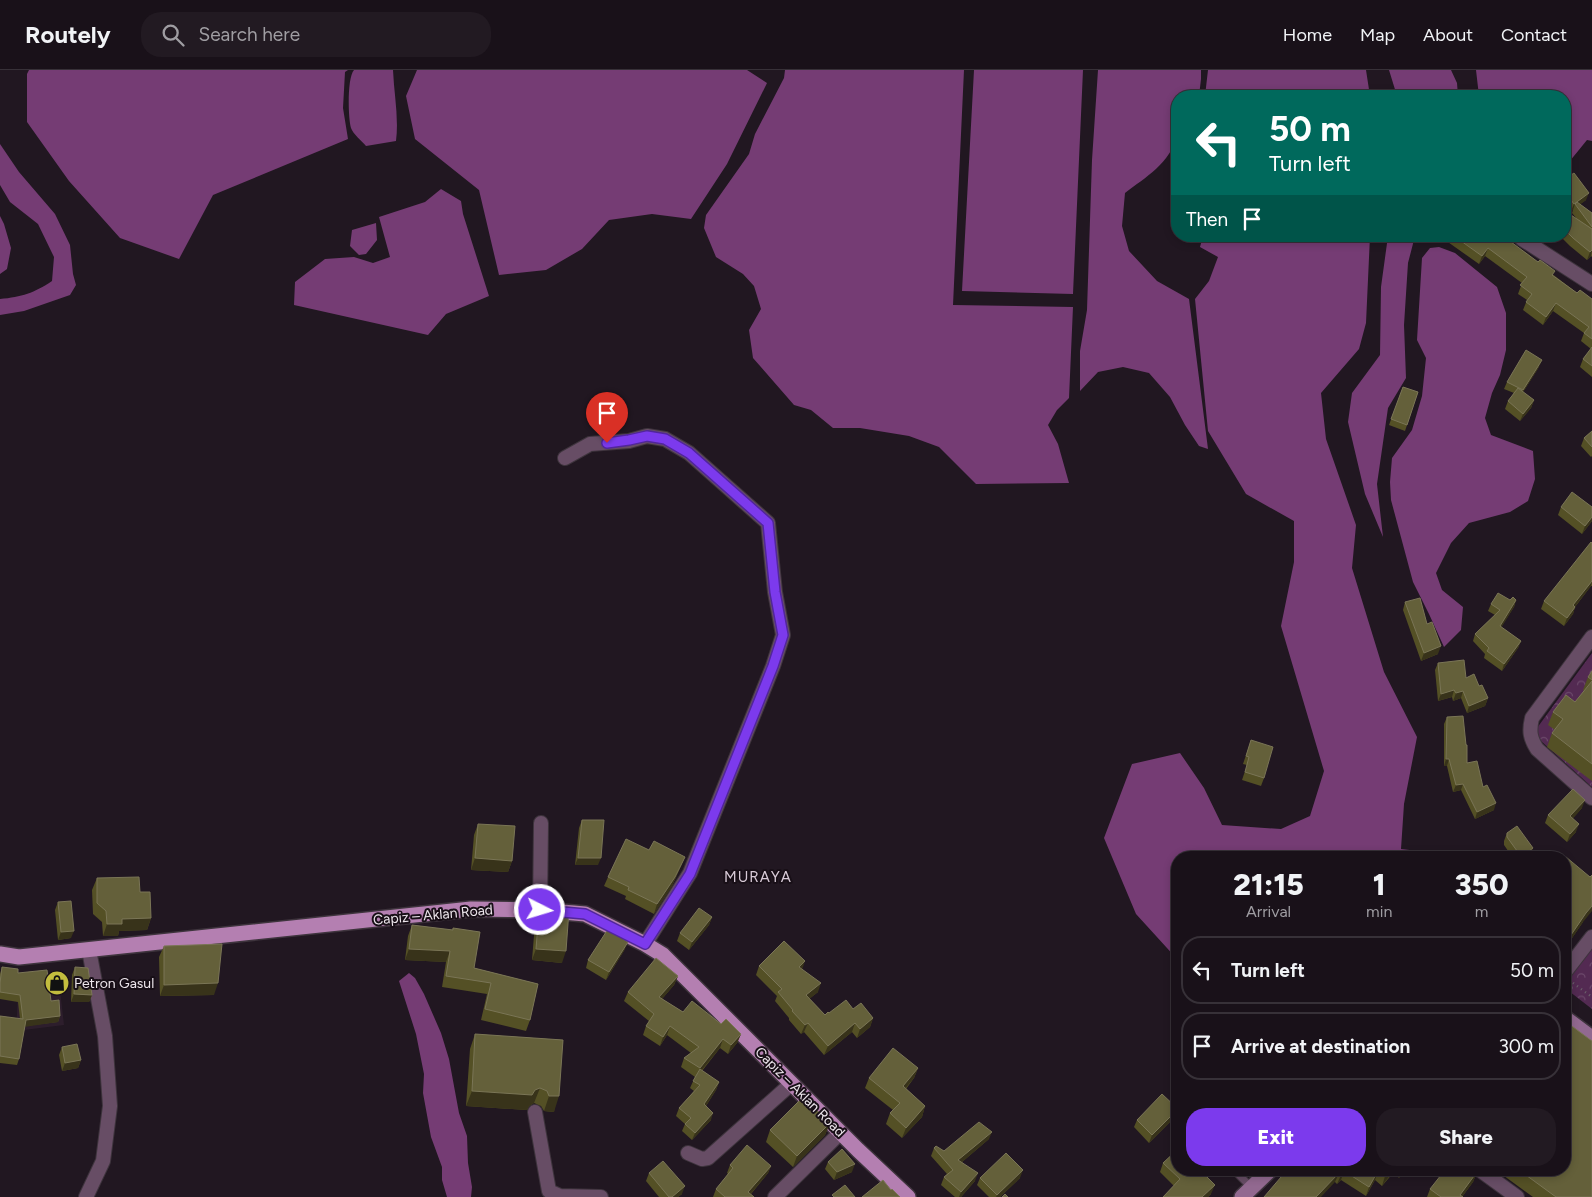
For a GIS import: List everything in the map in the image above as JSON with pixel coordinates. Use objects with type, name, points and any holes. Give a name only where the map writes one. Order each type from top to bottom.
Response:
[{"type":"main road","name":"Capiz – Aklan Road","points":[[0,954],[18,957],[471,909],[540,910],[585,914],[663,955],[840,1133],[908,1197]]},
{"type":"main road","points":[[1571,1022],[1592,1038]]},
{"type":"main road","points":[[1247,1193],[1264,1176]]},
{"type":"street","points":[[1527,242],[1592,284]]},
{"type":"street","points":[[565,458],[590,444],[647,436],[665,439],[689,453],[768,523],[775,592],[783,635],[773,666],[690,874],[645,944]]},
{"type":"street","points":[[1592,637],[1532,718],[1530,728],[1531,739],[1537,749],[1592,798]]},
{"type":"street","points":[[540,910],[541,823]]},
{"type":"street","points":[[1571,972],[1592,937]]},
{"type":"street","points":[[86,1197],[103,1162],[110,1106],[105,1036],[89,950]]},
{"type":"street","points":[[688,1153],[702,1159],[708,1158],[791,1084]]},
{"type":"street","points":[[535,1112],[549,1191],[560,1196],[601,1197]]},
{"type":"street","points":[[775,1197],[840,1133]]},
{"type":"street","points":[[1488,1176],[1517,1197]]},
{"type":"lane","points":[[1237,1176],[1247,1193]]},
{"type":"path","points":[[1571,980],[1592,997]]},
{"type":"shaded area","points":[[29,70],[348,70],[345,72],[343,108],[348,139],[213,195],[179,259],[120,238],[69,181],[27,122],[27,74]]},
{"type":"shaded area","points":[[354,70],[393,70],[397,115],[396,141],[366,146],[352,130],[349,116],[349,98],[350,81]]},
{"type":"shaded area","points":[[417,70],[747,70],[767,83],[727,164],[691,219],[652,214],[609,220],[582,249],[546,270],[499,275],[479,190],[415,139],[406,96]]},
{"type":"shaded area","points":[[785,70],[964,70],[953,305],[1073,307],[1069,398],[1057,410],[1048,425],[1058,444],[1069,483],[976,484],[939,447],[909,436],[860,428],[833,428],[811,410],[794,405],[753,358],[749,330],[761,309],[754,286],[743,274],[716,257],[704,228],[706,215],[749,154],[755,134],[784,78]]},
{"type":"shaded area","points":[[974,70],[1083,70],[1073,294],[962,291]]},
{"type":"shaded area","points":[[1098,70],[1201,70],[1200,90],[1171,90],[1171,151],[1156,169],[1125,193],[1122,226],[1129,251],[1157,281],[1189,299],[1208,449],[1199,446],[1170,397],[1149,373],[1123,367],[1098,372],[1080,391],[1080,351],[1087,310],[1092,160]]},
{"type":"shaded area","points":[[1208,70],[1366,70],[1369,90],[1206,90]]},
{"type":"shaded area","points":[[1389,70],[1451,70],[1457,83],[1458,90],[1395,90]]},
{"type":"shaded area","points":[[1476,70],[1592,70],[1592,141],[1587,140],[1571,160],[1571,90],[1478,90]]},
{"type":"shaded area","points":[[0,144],[19,172],[55,214],[70,245],[76,285],[70,295],[24,311],[0,315],[0,299],[28,294],[52,281],[54,257],[38,224],[10,202],[0,185]]},
{"type":"shaded area","points":[[441,189],[461,201],[463,214],[489,296],[446,314],[428,335],[294,305],[295,282],[325,259],[354,257],[373,263],[390,257],[379,217],[425,202]]},
{"type":"shaded area","points":[[0,216],[11,248],[7,269],[0,274]]},
{"type":"shaded area","points":[[376,223],[377,240],[366,254],[359,255],[350,246],[352,230]]},
{"type":"shaded area","points":[[1201,242],[1370,242],[1366,323],[1359,349],[1321,393],[1326,439],[1356,525],[1352,568],[1384,672],[1417,737],[1404,804],[1401,849],[1418,851],[1171,851],[1171,952],[1136,914],[1104,838],[1132,764],[1180,753],[1204,788],[1222,825],[1281,829],[1310,816],[1324,771],[1281,626],[1294,562],[1294,521],[1246,494],[1208,431],[1195,299],[1209,281],[1218,257],[1200,247]]},
{"type":"shaded area","points":[[1387,242],[1413,242],[1408,263],[1404,325],[1406,378],[1388,408],[1377,484],[1383,537],[1365,494],[1348,422],[1352,393],[1380,355],[1381,287]]},
{"type":"shaded area","points":[[1439,247],[1455,253],[1497,287],[1506,313],[1506,350],[1500,375],[1492,393],[1485,418],[1491,435],[1533,451],[1535,479],[1528,501],[1510,512],[1469,523],[1451,543],[1436,573],[1442,590],[1463,607],[1461,630],[1444,647],[1413,582],[1391,500],[1390,482],[1392,458],[1412,430],[1422,396],[1426,358],[1417,340],[1422,258],[1430,248]]},
{"type":"shaded area","points":[[58,972],[64,1025],[16,1031],[19,976]]},
{"type":"shaded area","points":[[409,973],[415,978],[424,994],[441,1033],[449,1059],[459,1113],[467,1136],[468,1163],[472,1187],[471,1197],[447,1197],[442,1180],[442,1167],[431,1137],[423,1093],[424,1074],[416,1034],[399,981]]},
{"type":"green space","points":[[1592,653],[1592,787],[1540,740],[1537,736],[1537,728]]},
{"type":"green space","points":[[1592,946],[1592,1009],[1571,993],[1571,974]]},
{"type":"building","points":[[1574,173],[1589,193],[1574,204],[1571,200],[1571,175]]},
{"type":"building","points":[[1577,202],[1592,213],[1592,227],[1575,204]]},
{"type":"building","points":[[1571,215],[1592,229],[1592,250],[1590,252],[1571,236]]},
{"type":"building","points":[[1462,242],[1511,242],[1538,262],[1540,260],[1555,271],[1552,275],[1577,293],[1580,290],[1592,299],[1592,339],[1584,333],[1589,327],[1556,303],[1546,317],[1526,302],[1532,294],[1520,285],[1527,277],[1488,248],[1482,256]]},
{"type":"building","points":[[1592,347],[1592,366],[1583,359]]},
{"type":"building","points":[[1526,350],[1542,360],[1523,390],[1507,382]]},
{"type":"building","points":[[1403,387],[1418,392],[1407,425],[1391,419]]},
{"type":"building","points":[[1518,388],[1534,400],[1523,414],[1508,401]]},
{"type":"building","points":[[1592,431],[1592,447],[1584,438]]},
{"type":"building","points":[[1572,492],[1592,507],[1592,517],[1585,526],[1561,507]]},
{"type":"building","points":[[1591,542],[1592,581],[1573,605],[1575,607],[1567,618],[1544,601]]},
{"type":"building","points":[[1498,593],[1510,600],[1513,597],[1516,600],[1500,626],[1521,641],[1504,664],[1487,651],[1489,648],[1475,634],[1500,610],[1491,604]]},
{"type":"building","points":[[1420,598],[1427,624],[1432,622],[1441,646],[1424,653],[1405,602]]},
{"type":"building","points":[[1464,660],[1466,678],[1474,674],[1479,686],[1482,685],[1488,698],[1469,706],[1463,691],[1456,693],[1454,690],[1441,694],[1438,663]]},
{"type":"building","points":[[1592,671],[1592,680],[1588,677]]},
{"type":"building","points":[[1592,681],[1592,764],[1552,733],[1563,719],[1553,712],[1566,695],[1575,702]]},
{"type":"building","points":[[1463,716],[1467,745],[1467,763],[1477,761],[1483,787],[1487,785],[1496,803],[1477,812],[1463,784],[1456,785],[1449,759],[1446,759],[1447,717]]},
{"type":"building","points":[[1251,740],[1273,747],[1264,778],[1245,772],[1249,757],[1246,756]]},
{"type":"building","points":[[1573,789],[1585,800],[1570,816],[1579,824],[1570,834],[1548,815]]},
{"type":"building","points":[[582,820],[604,820],[601,858],[578,858]]},
{"type":"building","points":[[478,824],[515,826],[512,861],[475,858]]},
{"type":"building","points":[[1517,826],[1533,848],[1529,851],[1517,851],[1507,837],[1507,833]]},
{"type":"building","points":[[626,839],[649,850],[654,841],[685,857],[675,877],[657,904],[628,890],[629,887],[608,877]]},
{"type":"building","points":[[1571,861],[1590,877],[1592,875],[1592,906],[1571,935]]},
{"type":"building","points":[[139,877],[140,892],[150,892],[151,918],[122,919],[122,924],[107,924],[106,911],[97,903],[97,878]]},
{"type":"building","points":[[71,901],[74,931],[61,932],[58,902]]},
{"type":"building","points":[[699,908],[712,917],[692,942],[680,933]]},
{"type":"building","points":[[569,910],[566,951],[536,949],[539,911]]},
{"type":"building","points":[[412,925],[480,932],[474,968],[538,984],[530,1020],[485,1009],[491,983],[446,976],[450,951],[409,949]]},
{"type":"building","points":[[608,929],[628,942],[609,972],[588,960]]},
{"type":"building","points":[[784,941],[805,961],[799,967],[821,983],[806,995],[825,1015],[846,1000],[853,1009],[861,1003],[873,1018],[860,1029],[855,1023],[828,1046],[808,1023],[805,1025],[792,1011],[778,992],[782,989],[759,966]]},
{"type":"building","points":[[222,944],[218,983],[164,985],[164,946]]},
{"type":"building","points":[[656,958],[678,976],[659,997],[683,1012],[692,1001],[721,1024],[726,1019],[741,1034],[731,1045],[723,1039],[700,1068],[684,1058],[699,1047],[670,1026],[663,1037],[646,1026],[654,1014],[628,992]]},
{"type":"building","points":[[2,967],[18,969],[18,973],[47,970],[51,1001],[59,1000],[60,1016],[26,1020],[19,1059],[0,1056],[0,1016],[23,1019],[20,995],[0,992]]},
{"type":"building","points":[[75,967],[88,968],[92,995],[74,994]]},
{"type":"building","points":[[1571,1025],[1592,1041],[1592,1197],[1556,1197],[1527,1176],[1571,1176]]},
{"type":"building","points":[[475,1034],[563,1040],[559,1096],[549,1096],[547,1091],[540,1088],[535,1090],[532,1095],[472,1091]]},
{"type":"building","points":[[77,1044],[81,1060],[65,1063],[62,1047]]},
{"type":"building","points":[[893,1048],[918,1068],[903,1086],[925,1106],[906,1128],[890,1113],[900,1103],[869,1078]]},
{"type":"building","points":[[700,1069],[719,1082],[704,1104],[713,1113],[695,1133],[685,1124],[691,1118],[679,1108],[700,1085],[693,1081]]},
{"type":"building","points":[[1162,1094],[1171,1102],[1171,1116],[1152,1135],[1137,1120]]},
{"type":"building","points":[[803,1097],[830,1123],[797,1156],[770,1130]]},
{"type":"building","points":[[979,1122],[992,1132],[958,1160],[978,1173],[961,1192],[944,1177],[953,1170],[934,1148],[936,1146],[944,1151]]},
{"type":"building","points":[[747,1145],[771,1166],[748,1192],[754,1197],[725,1197],[716,1189],[733,1168],[730,1165]]},
{"type":"building","points":[[842,1149],[855,1164],[837,1172],[828,1162]]},
{"type":"building","points":[[1006,1153],[1023,1170],[997,1195],[980,1178]]},
{"type":"building","points":[[1171,1156],[1171,1171],[1163,1163]]},
{"type":"building","points":[[663,1161],[685,1186],[672,1197],[669,1197],[649,1173]]},
{"type":"building","points":[[1177,1176],[1206,1176],[1215,1185],[1202,1197],[1163,1197],[1180,1179]]},
{"type":"building","points":[[1282,1176],[1336,1176],[1316,1197],[1264,1197]]},
{"type":"building","points":[[1352,1176],[1375,1176],[1369,1187]]},
{"type":"building","points":[[1440,1176],[1474,1176],[1460,1195],[1463,1197],[1441,1197],[1430,1189]]},
{"type":"building","points":[[883,1180],[900,1197],[862,1197]]},
{"type":"building","points":[[845,1185],[855,1197],[834,1197],[832,1195]]},
{"type":"place","name":"Petron Gasul","points":[[57,983]]},
{"type":"district","name":"MURAYA","points":[[758,877]]},
{"type":"route","points":[[540,910],[585,914],[645,944],[690,874],[773,666],[783,635],[775,592],[768,523],[689,453],[665,439],[647,436],[607,443]]}]
